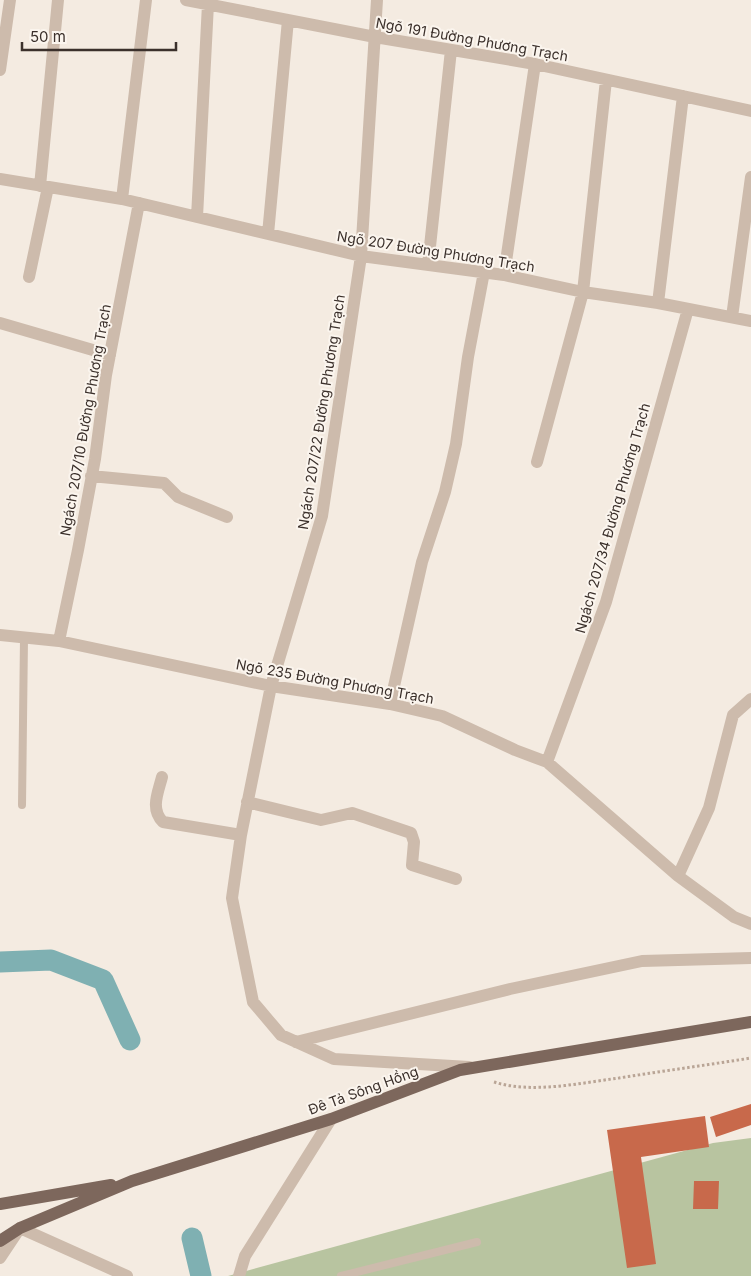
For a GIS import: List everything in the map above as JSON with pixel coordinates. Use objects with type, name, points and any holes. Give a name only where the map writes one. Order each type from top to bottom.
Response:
[{"type":"main road","name":"Đê Tả Sông Hồng","points":[[0,1241],[20,1228],[132,1181],[331,1119],[460,1070],[751,1022]]},
{"type":"main road","points":[[0,1204],[132,1181]]},
{"type":"street","points":[[0,70],[10,0]]},
{"type":"street","points":[[29,277],[44,186],[58,0]]},
{"type":"street","points":[[122,199],[146,0]]},
{"type":"street","name":"Ngõ 191 Đường Phương Trạch","points":[[186,0],[375,37],[535,64],[751,111]]},
{"type":"street","name":"Ngách 207/22 Đường Phương Trạch","points":[[377,0],[361,256],[322,516],[271,686],[247,802],[232,898],[253,1002],[281,1035],[334,1059],[474,1067]]},
{"type":"street","points":[[197,217],[208,4]]},
{"type":"street","points":[[268,234],[288,20]]},
{"type":"street","points":[[428,265],[451,50]]},
{"type":"street","points":[[504,275],[535,64]]},
{"type":"street","points":[[537,462],[583,292],[606,80]]},
{"type":"street","points":[[658,303],[683,96]]},
{"type":"street","points":[[732,317],[751,177]]},
{"type":"street","name":"Ngõ 207 Đường Phương Trạch","points":[[0,179],[122,199],[361,256],[504,275],[583,292],[658,303],[751,321]]},
{"type":"street","name":"Ngách 207/10 Đường Phương Trạch","points":[[59,641],[92,476],[110,356],[140,203]]},
{"type":"street","points":[[390,704],[422,562],[445,492],[456,444],[468,357],[484,272]]},
{"type":"street","name":"Ngách 207/34 Đường Phương Trạch","points":[[546,762],[606,602],[688,309]]},
{"type":"street","points":[[0,323],[110,356]]},
{"type":"street","points":[[92,476],[164,483],[178,497],[227,517]]},
{"type":"street","name":"Ngõ 235 Đường Phương Trạch","points":[[0,635],[59,641],[271,686],[390,704],[442,716],[514,750],[546,762],[678,876],[734,917],[751,924]]},
{"type":"street","points":[[678,876],[709,808],[733,715],[751,699]]},
{"type":"street","points":[[162,777],[155,807],[157,816],[162,822],[241,835]]},
{"type":"street","points":[[247,802],[321,820],[352,813],[411,833],[414,842],[412,865],[456,879]]},
{"type":"street","points":[[296,1042],[510,989],[642,962],[751,958]]},
{"type":"street","points":[[240,1276],[245,1256],[331,1119]]},
{"type":"street","points":[[0,1258],[20,1228],[127,1276]]},
{"type":"lane","points":[[22,805],[24,638]]},
{"type":"lane","points":[[340,1276],[477,1242]]},
{"type":"path","points":[[474,1067],[489,1081],[501,1085],[543,1086],[582,1083],[751,1058]]},
{"type":"green space","points":[[751,1138],[751,1276],[228,1276],[713,1143]]},
{"type":"building","points":[[751,1104],[751,1125],[716,1137],[710,1117]]},
{"type":"building","points":[[705,1116],[709,1147],[641,1157],[656,1264],[627,1268],[607,1130]]},
{"type":"building","points":[[694,1181],[719,1181],[718,1209],[693,1209]]},
{"type":"waterway","points":[[0,962],[51,960],[103,980],[130,1040]]},
{"type":"waterway","points":[[192,1238],[201,1276]]}]
